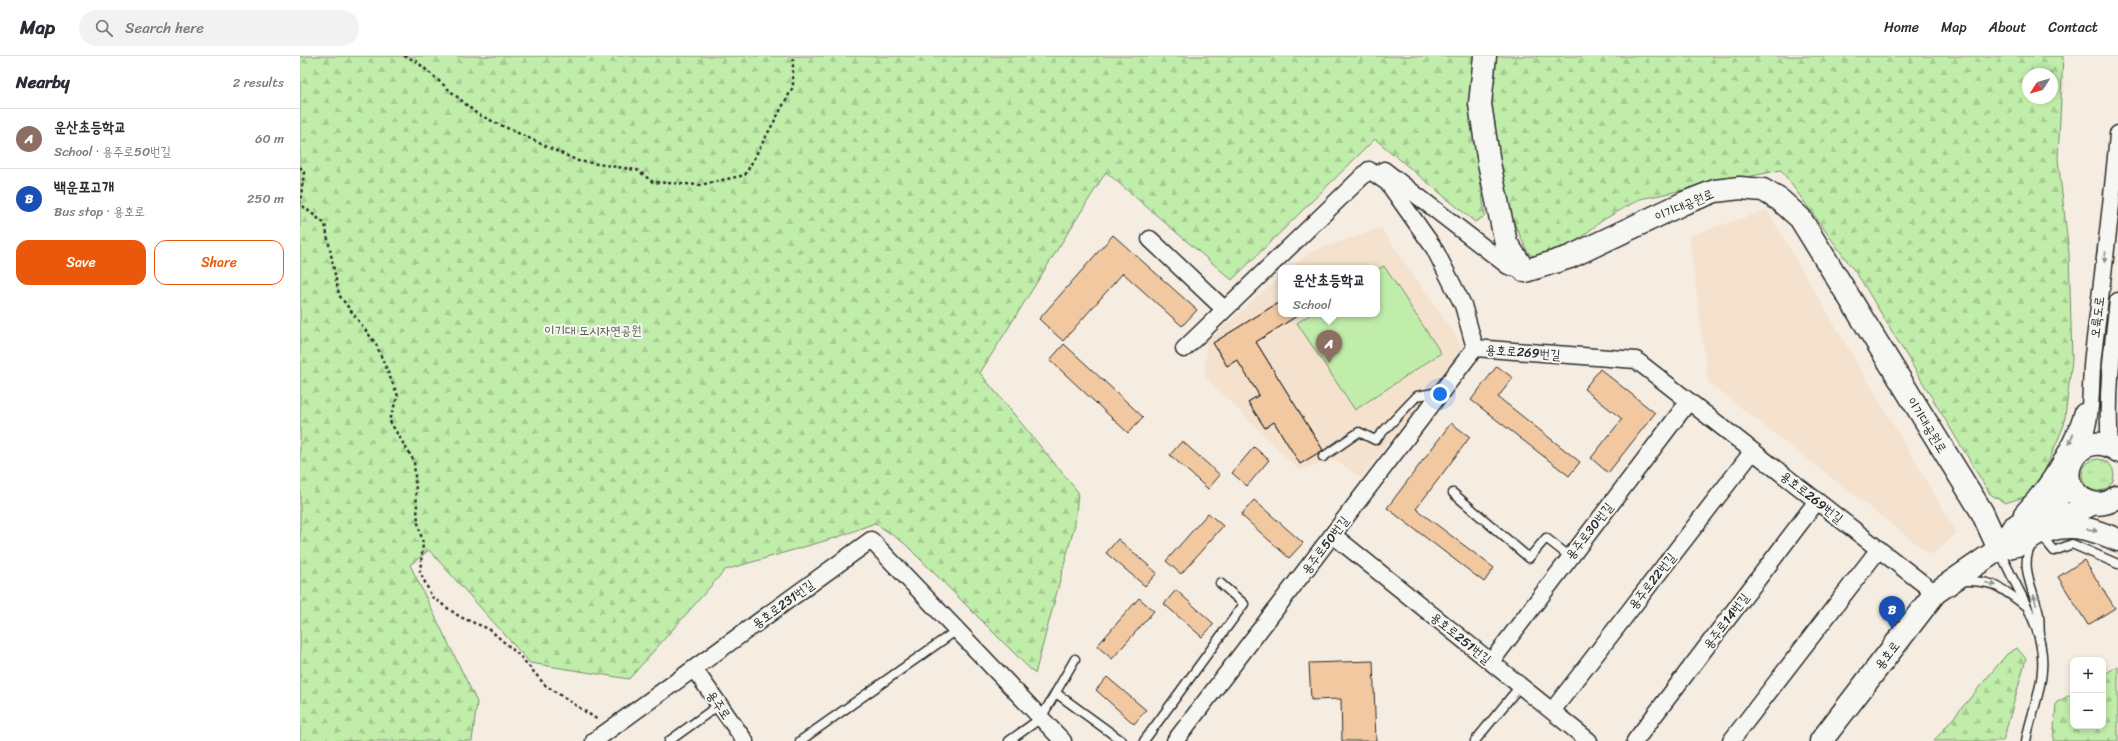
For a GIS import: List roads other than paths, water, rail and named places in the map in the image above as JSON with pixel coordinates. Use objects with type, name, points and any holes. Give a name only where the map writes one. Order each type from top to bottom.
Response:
[{"type":"street","points":[[1485,56],[1480,104],[1489,163],[1506,243],[1525,271]]},
{"type":"street","name":"오륙도로","points":[[2091,375],[2114,186],[2118,134]]},
{"type":"street","points":[[1184,349],[1369,170],[1375,168],[1382,169],[1508,266],[1525,271]]},
{"type":"street","name":"용호로269번길","points":[[1369,170],[1388,183],[1434,248],[1463,305],[1475,348],[1636,360],[1935,594]]},
{"type":"street","name":"이기대공원로","points":[[1525,271],[1570,257],[1684,203],[1715,191],[1740,188],[1763,190],[1780,200],[1800,218],[1982,512],[1999,549]]},
{"type":"street","points":[[1150,239],[1224,309]]},
{"type":"street","name":"오륙도로","points":[[2115,447],[2108,416],[2110,366],[2118,301]]},
{"type":"street","name":"용주로50번길","points":[[1175,741],[1475,348]]},
{"type":"street","points":[[2110,366],[2113,390],[2118,396]]},
{"type":"street","points":[[2012,528],[2061,494],[2070,466],[2087,430],[2091,375]]},
{"type":"street","points":[[1999,549],[2022,513],[2039,495],[2055,472],[2083,414],[2091,375]]},
{"type":"street","name":"용주로30번길","points":[[1490,662],[1569,556],[1689,401]]},
{"type":"street","points":[[2108,505],[2082,500],[2074,493],[2070,483],[2070,466],[2078,452],[2089,446],[2101,444],[2115,447]]},
{"type":"street","name":"용주로22번길","points":[[1552,711],[1753,451]]},
{"type":"street","name":"용주로14번길","points":[[1635,741],[1817,501]]},
{"type":"street","points":[[1999,549],[2021,544],[2040,533],[2056,521],[2108,505]]},
{"type":"street","points":[[2040,533],[2058,527],[2074,526],[2097,531],[2118,540]]},
{"type":"street","name":"용호로251번길","points":[[1333,535],[1588,741]]},
{"type":"street","name":"용호로231번길","points":[[594,741],[871,540],[1063,741]]},
{"type":"street","points":[[1731,741],[1879,549]]},
{"type":"street","name":"용호로","points":[[1821,741],[1935,594],[1999,549]]},
{"type":"street","name":"용주로","points":[[694,669],[745,741]]},
{"type":"lane","points":[[1323,457],[1359,432],[1375,440],[1417,396],[1442,391]]},
{"type":"lane","points":[[1453,493],[1529,558],[1546,538],[1569,556]]},
{"type":"lane","points":[[2026,741],[2042,671],[2043,652],[2040,638],[2039,616],[2026,566],[2027,552],[2040,533],[2054,550],[2072,544],[2118,564]]},
{"type":"lane","points":[[1999,549],[2009,575],[2026,606],[2040,638]]},
{"type":"lane","points":[[1953,581],[1975,581],[1996,585],[2026,606]]},
{"type":"lane","points":[[1144,741],[1244,604],[1220,584]]},
{"type":"lane","points":[[800,741],[957,630]]},
{"type":"lane","points":[[1009,741],[1041,718],[1076,659]]},
{"type":"lane","points":[[1475,741],[1520,686]]},
{"type":"lane","points":[[1056,694],[1122,741]]},
{"type":"lane","points":[[669,741],[719,705]]},
{"type":"place","name":"운산초등학교","points":[[1329,363]]},
{"type":"place","name":"백운포고개","points":[[1892,629]]},
{"type":"park label","name":"이기대 도시자연공원","points":[[593,330]]}]
